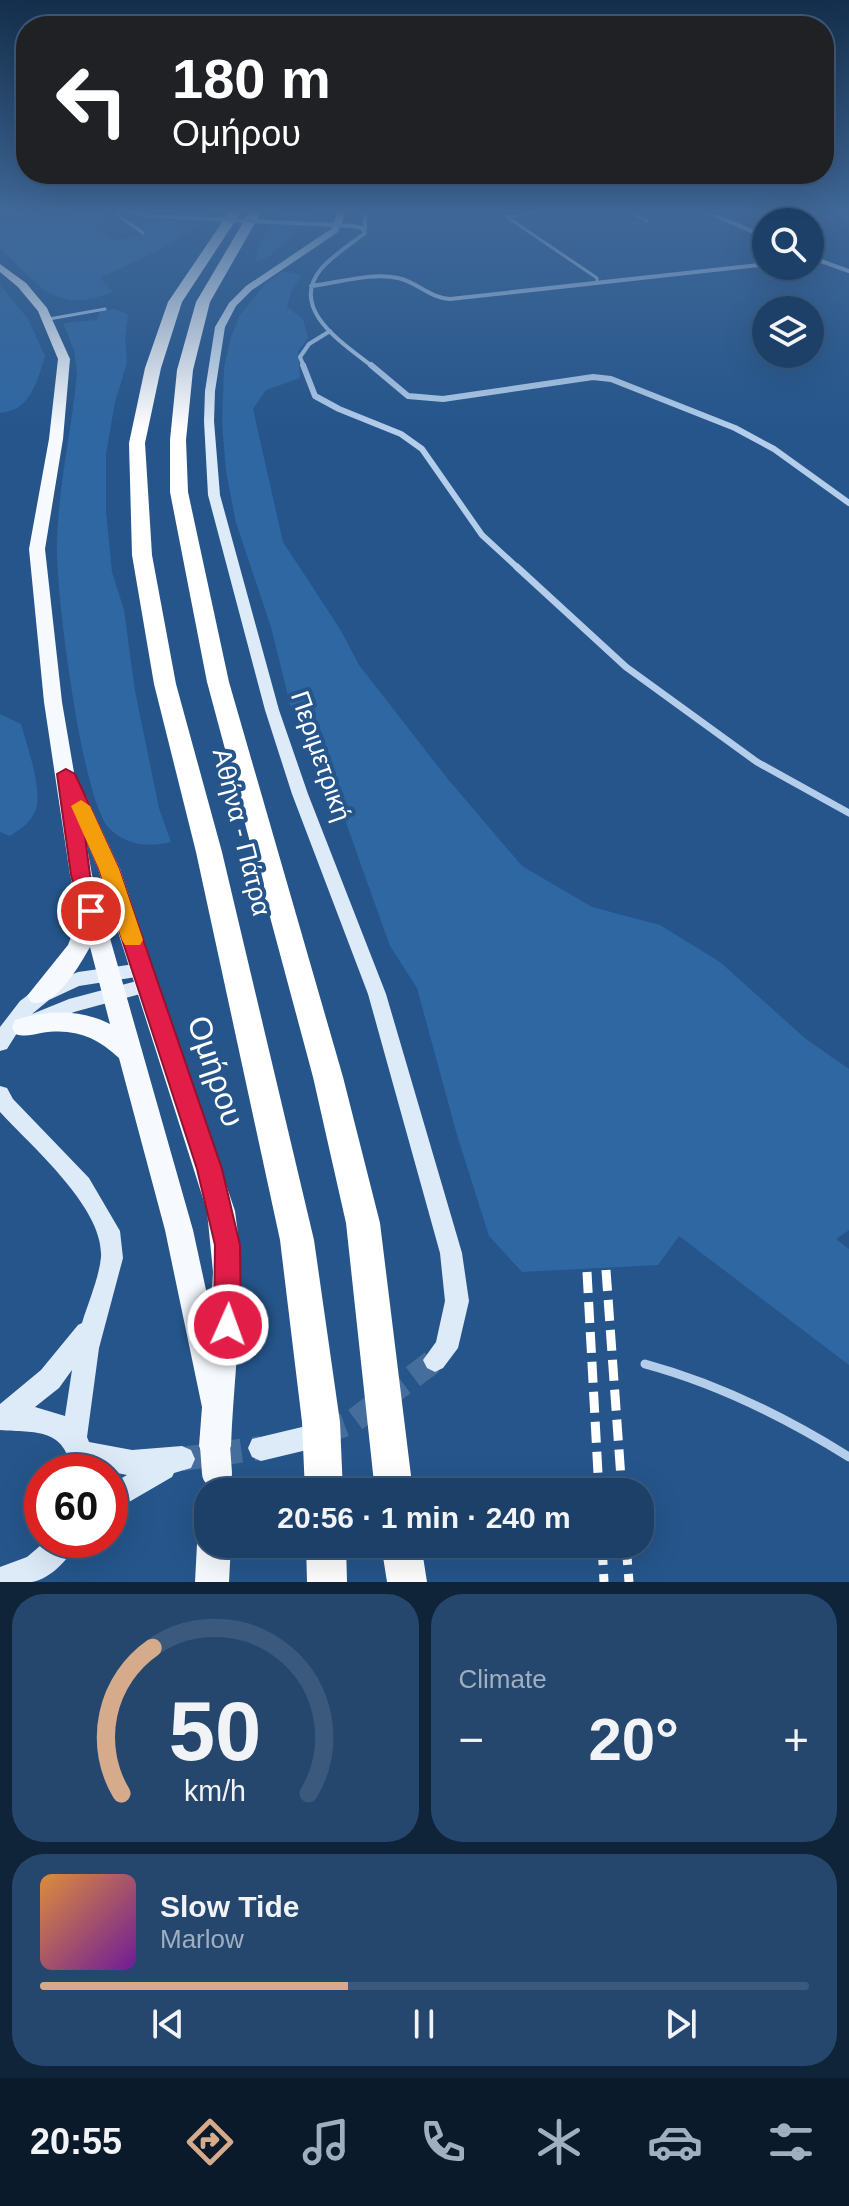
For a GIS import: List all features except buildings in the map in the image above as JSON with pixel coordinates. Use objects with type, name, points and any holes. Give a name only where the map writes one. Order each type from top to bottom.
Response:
[{"type":"highway","name":"Αθήνα - Πάτρα","points":[[188,283],[175,302],[153,368],[137,443],[142,555],[165,684],[209,852],[297,1240],[321,1422],[323,1478]]},
{"type":"highway","name":"Αθήνα - Πάτρα","points":[[214,283],[203,302],[185,370],[178,440],[179,492],[218,682],[328,1077],[363,1223],[392,1478]]},
{"type":"highway","points":[[326,1558],[327,1582]]},
{"type":"highway","points":[[403,1558],[407,1582]]},
{"type":"main road","name":"Ομήρου","points":[[18,283],[49,319],[64,359],[63,389],[37,549],[53,702],[81,875],[179,1230],[216,1404]]},
{"type":"main road","name":"Ομήρου","points":[[66,774],[109,869],[209,1169],[227,1245],[228,1325],[216,1404],[216,1470]]},
{"type":"main road","points":[[39,996],[78,951],[91,911]]},
{"type":"main road","points":[[24,1027],[53,1021],[78,1021],[99,1027],[132,1055]]},
{"type":"main road","points":[[212,1582],[213,1558]]},
{"type":"street","name":"Περιμετρική","points":[[255,283],[240,296],[220,327],[210,391],[212,466],[223,533],[272,710],[300,794],[377,994],[451,1253],[457,1301],[446,1348],[435,1360]]},
{"type":"street","points":[[313,283],[313,309],[330,331],[408,396],[425,399],[593,377],[611,379],[698,412],[756,439],[849,503]]},
{"type":"street","points":[[311,286],[340,283]]},
{"type":"street","points":[[411,283],[437,298],[450,299],[590,283]]},
{"type":"street","points":[[330,331],[309,344],[300,357],[315,396],[354,418],[412,441],[436,468],[464,514],[482,535],[626,667],[757,762],[849,813]]},
{"type":"street","points":[[0,1043],[11,1022],[39,996],[71,979],[110,983],[145,978]]},
{"type":"street","points":[[0,1043],[24,1027],[110,983]]},
{"type":"street","points":[[0,1094],[81,1185],[109,1231],[112,1258],[81,1379],[80,1454]]},
{"type":"street","points":[[1,1418],[50,1379],[76,1350],[96,1318]]},
{"type":"street","points":[[1,1418],[27,1416],[47,1419],[61,1426],[80,1454]]},
{"type":"street","points":[[261,1448],[302,1440]]},
{"type":"street","points":[[128,1464],[154,1465],[182,1459],[128,1488]]},
{"type":"street","points":[[0,1581],[15,1578],[43,1558]]},
{"type":"street","points":[[37,1582],[52,1558]]},
{"type":"lane","points":[[49,319],[105,309]]},
{"type":"lane","points":[[645,1364],[679,1372],[741,1398],[849,1457]]},
{"type":"shaded area","points":[[36,283],[104,283],[113,292],[76,300],[49,293]]},
{"type":"shaded area","points":[[297,283],[287,307],[303,319],[308,338],[298,351],[300,378],[266,390],[253,409],[283,542],[340,629],[359,665],[447,778],[522,866],[592,907],[660,925],[720,962],[806,1039],[849,1069],[849,1230],[836,1239],[849,1249],[849,1365],[679,1236],[658,1265],[522,1272],[489,1236],[457,1135],[417,988],[390,946],[340,806],[290,704],[271,627],[236,523],[226,471],[222,423],[224,368],[240,315],[265,284]]},
{"type":"shaded area","points":[[0,285],[28,319],[45,356],[31,394],[19,407],[0,413]]},
{"type":"shaded area","points":[[114,309],[128,314],[125,338],[127,363],[115,402],[106,454],[106,511],[112,572],[124,610],[135,691],[159,808],[171,842],[154,844],[130,842],[116,834],[99,810],[80,738],[60,603],[57,543],[60,500],[77,373],[74,350],[63,323],[97,320],[100,310]]},
{"type":"shaded area","points":[[0,714],[21,724],[34,770],[37,795],[32,818],[10,836],[0,832]]},
{"type":"tunnel","points":[[322,1433],[352,1422],[435,1360]]},
{"type":"tunnel","points":[[182,1459],[261,1448]]},
{"type":"railway","points":[[606,1270],[621,1478]]},
{"type":"railway","points":[[587,1272],[598,1478]]},
{"type":"railway","points":[[603,1558],[604,1582]]},
{"type":"railway","points":[[627,1558],[629,1582]]},
{"type":"slow traffic","points":[[81,806],[109,869],[132,940]]},
{"type":"route","points":[[91,911],[81,875],[66,774],[109,869],[209,1169],[227,1245],[228,1325]]}]
